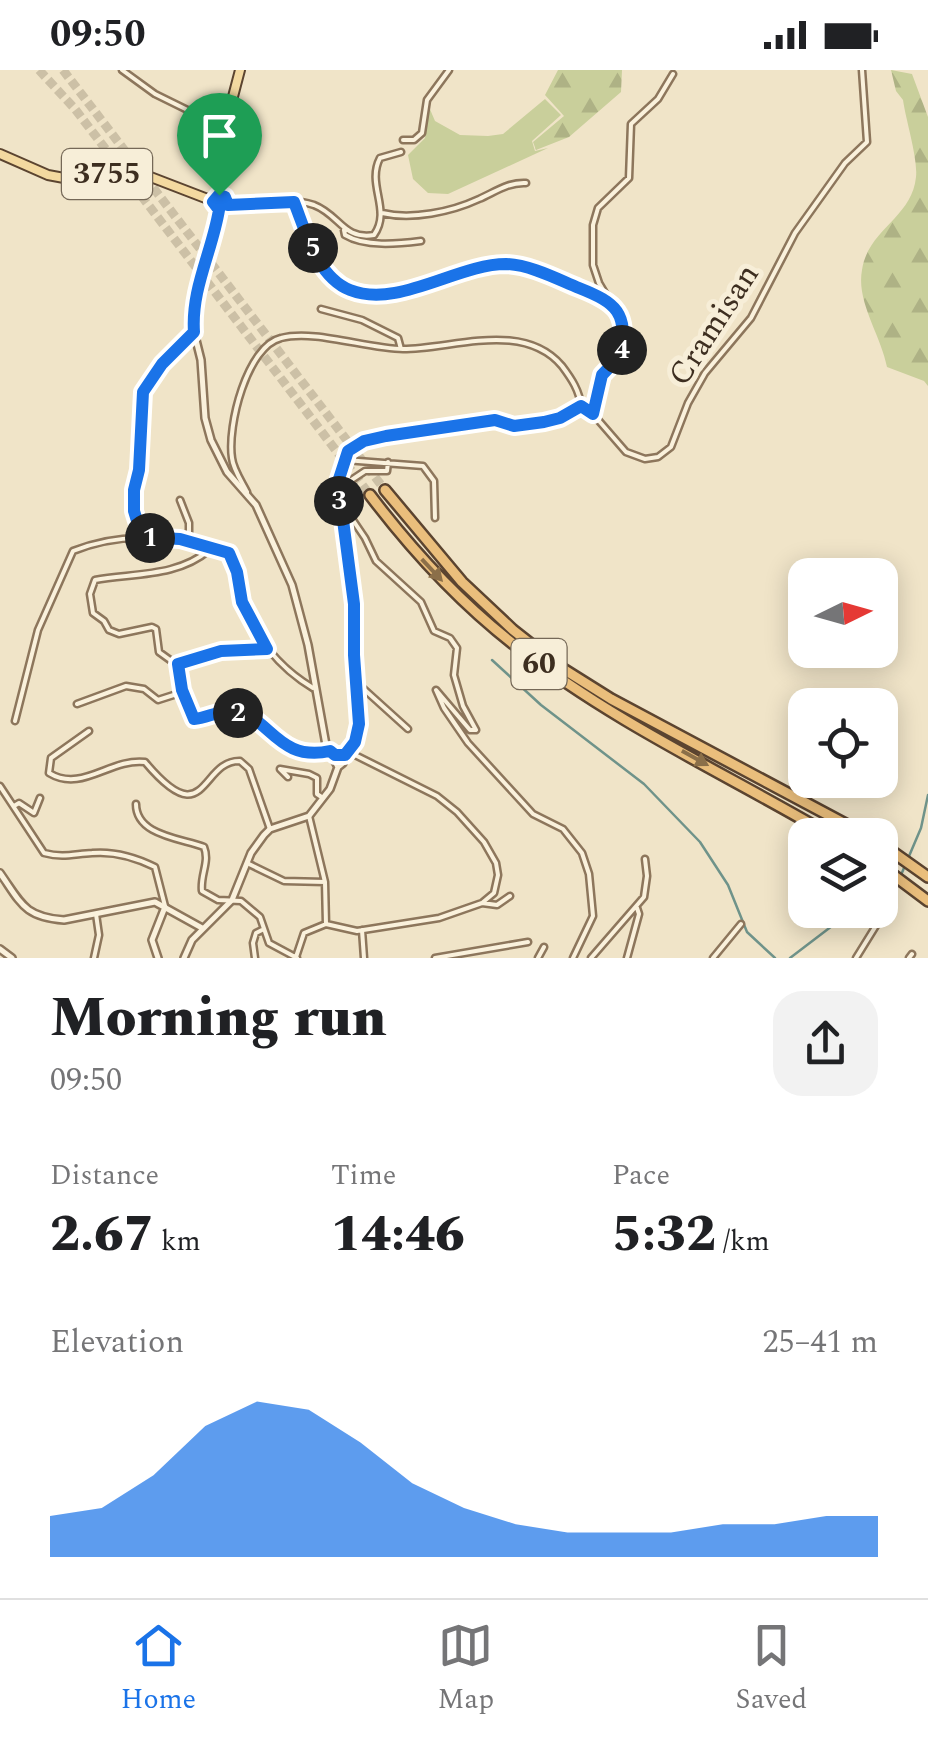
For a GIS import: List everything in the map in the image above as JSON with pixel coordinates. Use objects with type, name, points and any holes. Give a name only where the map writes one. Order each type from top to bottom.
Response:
[{"type":"highway","name":"60","points":[[385,490],[462,582],[532,646],[611,699],[834,818]]},
{"type":"highway","name":"60","points":[[370,495],[439,578],[519,649],[610,711],[800,818]]},
{"type":"highway","points":[[898,856],[928,877]]},
{"type":"highway","points":[[898,879],[928,901]]},
{"type":"main road","points":[[220,203],[220,146],[240,70]]},
{"type":"main road","name":"3755","points":[[0,154],[64,178],[120,172],[148,176],[220,203]]},
{"type":"street","points":[[122,70],[155,94],[224,128]]},
{"type":"street","points":[[403,140],[418,138],[427,100],[449,70]]},
{"type":"street","name":"Cramisan","points":[[581,406],[626,452],[645,459],[658,457],[670,447],[704,373],[751,318],[795,233],[845,164],[867,142],[862,70]]},
{"type":"street","points":[[593,414],[602,375],[619,361],[623,320],[607,299],[593,264],[594,218],[598,208],[629,178],[631,124],[658,99],[673,74]]},
{"type":"street","points":[[248,494],[227,472],[211,440],[194,332],[192,304],[220,203],[312,204],[350,234],[374,235],[382,213],[374,182],[375,168],[380,158],[401,152]]},
{"type":"street","points":[[382,213],[415,215],[451,208],[510,184],[526,183]]},
{"type":"street","points":[[294,202],[328,275],[351,290],[382,294],[511,264],[607,299]]},
{"type":"street","points":[[342,225],[345,235],[354,240],[421,241]]},
{"type":"street","points":[[320,309],[374,326],[398,338],[402,349]]},
{"type":"street","points":[[142,537],[134,511],[134,490],[139,470],[143,392],[162,364],[194,332]]},
{"type":"street","points":[[184,958],[202,928],[232,900],[247,863],[270,829],[309,816],[330,789],[339,757],[359,724],[354,604],[339,505],[338,482],[344,460],[353,446],[386,436],[495,420],[514,426],[528,425],[560,418],[581,406],[571,377],[554,358],[519,340],[402,349],[280,338],[262,351],[244,381],[232,458],[292,585],[308,644],[314,688],[339,757]]},
{"type":"street","points":[[344,460],[415,464],[428,470],[436,488],[435,518]]},
{"type":"street","points":[[388,462],[386,471],[365,471],[350,481],[344,507],[376,561],[422,602],[434,631],[450,638],[457,648],[454,675],[463,706],[476,730],[470,730],[436,690],[452,721],[524,806],[563,829],[582,854],[589,874],[593,916],[574,958]]},
{"type":"street","points":[[180,500],[189,522],[189,542]]},
{"type":"street","points":[[15,721],[38,630],[72,552],[90,545],[142,537],[189,542],[229,553],[242,602],[267,649],[296,678],[314,688]]},
{"type":"street","points":[[209,550],[200,558],[158,572],[96,580],[90,594],[93,614],[104,621],[108,630],[119,634],[156,628],[159,652],[178,664],[221,651],[267,649]]},
{"type":"street","points":[[136,804],[136,813],[145,827],[204,847],[208,856],[200,880],[202,891],[218,900],[241,900],[260,917],[269,943],[296,958],[304,933],[326,924],[362,930],[439,918],[482,903],[494,892],[496,863],[484,842],[436,796],[339,757],[293,750],[248,715],[230,710],[194,719],[182,692],[178,664]]},
{"type":"street","points":[[355,681],[408,729]]},
{"type":"street","points":[[76,704],[126,686],[144,689],[158,700],[182,692]]},
{"type":"street","points":[[89,731],[50,758],[52,777],[78,780],[114,765],[138,761],[145,762],[163,786],[172,791],[194,792],[224,765],[240,761],[250,769],[270,829]]},
{"type":"street","points":[[288,777],[280,769],[317,778],[317,794],[322,798]]},
{"type":"street","points":[[0,787],[44,853],[64,858],[95,852],[136,858],[156,867],[165,907],[152,940],[158,958]]},
{"type":"street","points":[[14,806],[20,804],[34,813],[40,798]]},
{"type":"street","points":[[309,816],[325,882],[326,924]]},
{"type":"street","points":[[627,958],[646,890],[645,859]]},
{"type":"street","points":[[247,863],[284,880],[325,882]]},
{"type":"street","points":[[0,872],[20,904],[33,914],[64,920],[155,902],[202,928]]},
{"type":"street","points":[[482,903],[497,905],[510,896]]},
{"type":"street","points":[[591,958],[632,909],[638,908]]},
{"type":"street","points":[[94,958],[99,934],[96,914]]},
{"type":"street","points":[[712,958],[741,924]]},
{"type":"street","points":[[856,958],[875,928]]},
{"type":"street","points":[[256,958],[253,942],[262,930]]},
{"type":"street","points":[[362,930],[364,958]]},
{"type":"street","points":[[435,958],[528,942]]},
{"type":"street","points":[[538,958],[544,946]]},
{"type":"street","points":[[0,949],[12,958]]},
{"type":"street","points":[[480,951],[483,958]]},
{"type":"green space","points":[[558,70],[622,70],[621,92],[569,137],[536,150],[533,142],[564,116],[545,95]]},
{"type":"green space","points":[[891,70],[912,74],[928,117],[928,386],[887,367],[861,282],[872,244],[907,203],[916,177],[903,100],[896,91]]},
{"type":"green space","points":[[545,99],[561,115],[532,141],[535,151],[548,148],[448,194],[428,193],[413,179],[408,155],[425,138],[429,107],[435,121],[460,135],[488,136],[503,134]]},
{"type":"waterway","points":[[492,660],[541,705],[644,784],[700,842],[728,885],[747,932],[775,958]]},
{"type":"waterway","points":[[898,877],[921,828],[928,795]]},
{"type":"waterway","points":[[790,958],[829,928]]},
{"type":"tunnel","points":[[39,70],[75,109],[370,495]]},
{"type":"tunnel","points":[[63,70],[385,490]]},
{"type":"route","points":[[219,195],[228,200],[228,205],[294,202],[328,275],[351,290],[382,294],[511,264],[607,299],[623,320],[621,355],[602,375],[593,414],[581,406],[560,418],[528,425],[514,426],[495,420],[386,436],[364,441],[348,451],[338,482],[354,604],[359,724],[355,742],[345,755],[293,750],[248,715],[230,710],[194,719],[182,690],[178,664],[221,651],[267,649],[242,602],[229,553],[180,539],[142,537],[134,511],[143,392],[162,364],[194,332],[192,304],[217,224],[219,210],[213,202],[219,195]]}]
